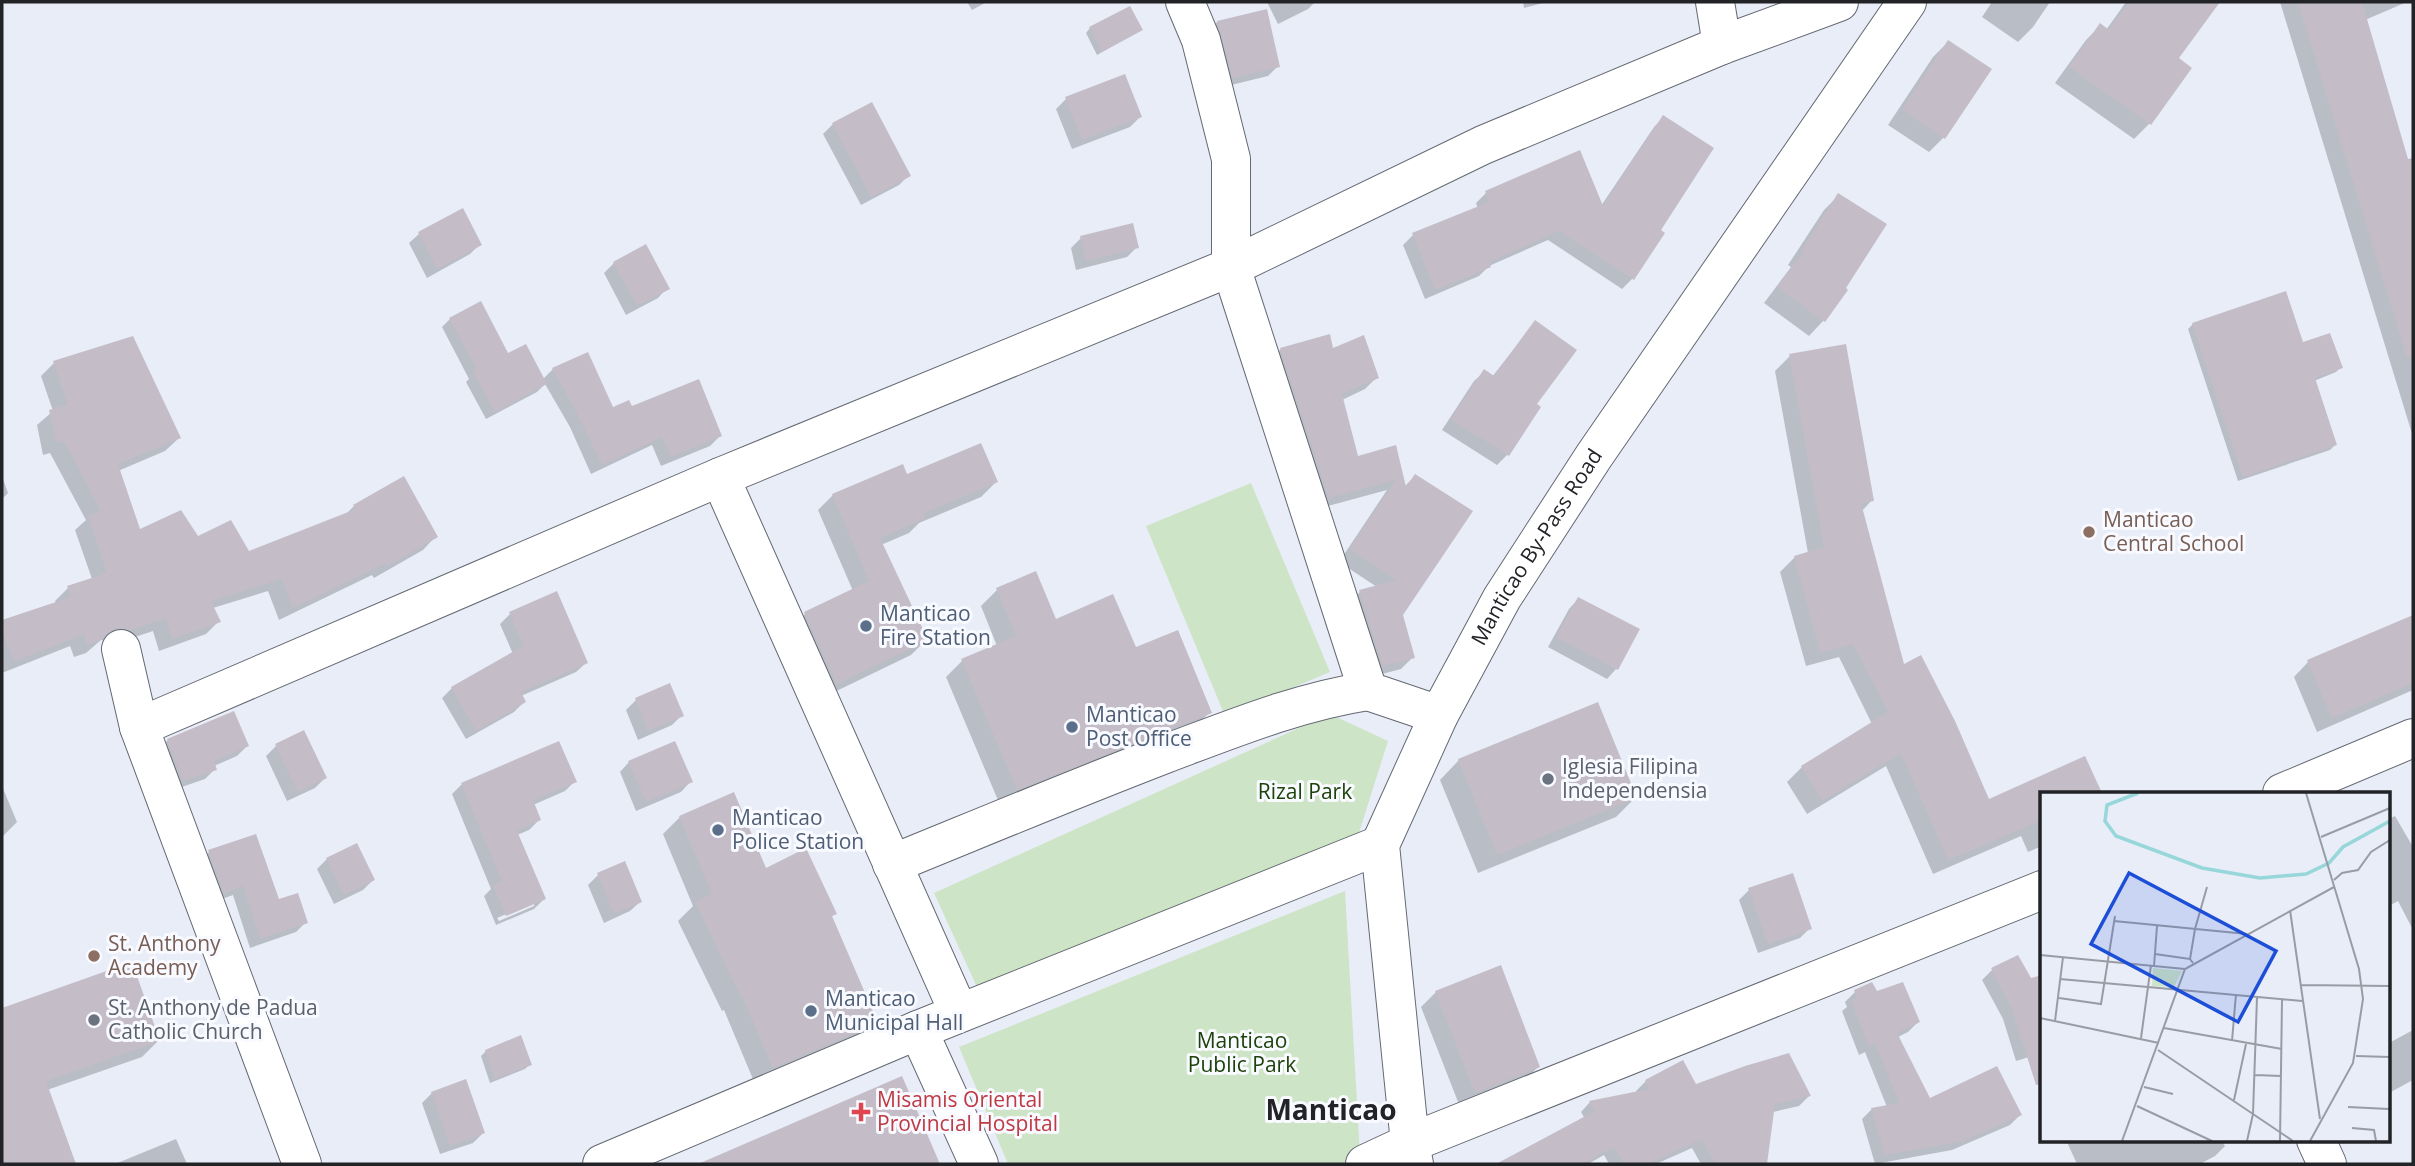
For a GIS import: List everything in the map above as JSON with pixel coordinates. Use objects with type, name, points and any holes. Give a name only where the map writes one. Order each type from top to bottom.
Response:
[{"type":"street","points":[[1185,2],[1201,40],[1231,159],[1231,267],[1368,691]]},
{"type":"street","points":[[1715,2],[1722,45]]},
{"type":"street","points":[[139,727],[720,477],[1231,267],[1483,145],[1722,45],[1839,2]]},
{"type":"street","name":"Manticao By-Pass Road","points":[[1380,845],[1439,715],[1502,598],[1594,456],[1907,2]]},
{"type":"street","points":[[720,477],[959,1013]]},
{"type":"street","points":[[121,649],[139,727],[302,1164]]},
{"type":"street","points":[[892,863],[1262,717],[1327,697],[1368,691],[1439,715]]},
{"type":"street","points":[[2284,792],[2413,738]]},
{"type":"street","points":[[603,1164],[959,1013],[1380,845],[1412,1154]]},
{"type":"street","points":[[1365,1164],[1412,1154],[2040,891]]},
{"type":"street","points":[[918,1030],[979,1164]]},
{"type":"street","points":[[2317,1142],[2327,1164]]},
{"type":"green space","points":[[1251,483],[1330,672],[1225,716],[1146,526]]},
{"type":"green space","name":"Rizal Park","points":[[1330,714],[1388,741],[1358,836],[977,987],[934,893]]},
{"type":"green space","name":"Manticao Public Park","points":[[1345,891],[1360,1155],[1341,1164],[1008,1164],[959,1047]]},
{"type":"building","points":[[2129,2],[2220,2],[2179,58],[2192,68],[2151,125],[2069,67],[2100,23],[2109,30]]},
{"type":"building","points":[[2298,2],[2362,2],[2408,159],[2413,158],[2413,357],[2407,358]]},
{"type":"building","points":[[1130,6],[1143,30],[1102,52],[1089,27]]},
{"type":"building","points":[[1267,9],[1280,67],[1233,78],[1217,21]]},
{"type":"building","points":[[1948,40],[1992,69],[1945,139],[1902,110]]},
{"type":"building","points":[[1125,74],[1142,117],[1082,140],[1065,97]]},
{"type":"building","points":[[872,102],[911,176],[871,197],[832,123]]},
{"type":"building","points":[[1663,115],[1714,148],[1661,230],[1665,233],[1634,280],[1559,231],[1489,262],[1491,267],[1435,290],[1412,233],[1489,202],[1485,191],[1580,150],[1603,206]]},
{"type":"building","points":[[1838,193],[1887,224],[1846,288],[1848,290],[1825,322],[1777,287],[1804,251],[1802,250]]},
{"type":"building","points":[[463,208],[482,245],[437,269],[418,232]]},
{"type":"building","points":[[1133,223],[1139,248],[1086,261],[1080,236]]},
{"type":"building","points":[[646,244],[670,289],[637,306],[613,262]]},
{"type":"building","points":[[2286,291],[2303,342],[2330,333],[2343,368],[2315,378],[2337,445],[2243,477],[2192,323]]},
{"type":"building","points":[[481,301],[508,353],[526,344],[547,384],[495,412],[473,372],[477,370],[449,318]]},
{"type":"building","points":[[1535,320],[1577,350],[1537,404],[1541,407],[1509,456],[1451,419],[1484,369],[1494,376]]},
{"type":"building","points":[[1330,334],[1333,348],[1364,335],[1379,378],[1342,394],[1358,456],[1396,445],[1406,487],[1415,474],[1473,511],[1403,615],[1415,658],[1383,666],[1359,590],[1397,580],[1349,549],[1396,480],[1329,498],[1280,348]]},
{"type":"building","points":[[133,336],[181,438],[118,464],[140,529],[181,510],[198,536],[231,520],[249,551],[356,509],[353,505],[404,476],[438,537],[388,566],[386,563],[293,608],[282,579],[211,601],[221,622],[172,639],[166,618],[131,630],[115,628],[101,640],[87,645],[84,634],[15,661],[2,632],[2,620],[71,597],[67,586],[107,573],[88,515],[101,511],[64,441],[56,443],[49,410],[68,405],[53,361]]},
{"type":"building","points":[[1846,344],[1874,501],[1861,503],[1904,664],[1921,655],[1955,721],[1989,799],[2085,756],[2102,792],[2040,792],[2040,821],[1948,860],[1901,753],[1822,801],[1801,766],[1888,712],[1853,644],[1820,653],[1794,556],[1824,547],[1789,354]]},
{"type":"building","points":[[588,352],[613,407],[629,400],[632,406],[699,379],[722,436],[671,457],[662,437],[602,465],[552,368]]},
{"type":"building","points":[[981,443],[998,482],[924,513],[926,518],[880,538],[928,640],[837,684],[804,612],[869,581],[832,494],[903,464],[907,474]]},
{"type":"building","points":[[1036,571],[1056,619],[1113,594],[1136,647],[1178,630],[1212,713],[1017,790],[961,659],[1016,636],[996,588]]},
{"type":"building","points":[[557,591],[588,663],[521,692],[526,702],[476,731],[451,687],[523,646],[509,612]]},
{"type":"building","points":[[1578,597],[1640,629],[1618,670],[1556,637]]},
{"type":"building","points":[[2413,615],[2413,683],[2332,718],[2307,660]]},
{"type":"building","points":[[670,683],[684,716],[648,731],[635,698]]},
{"type":"building","name":"Iglesia Filipina Independensia","points":[[1598,702],[1637,798],[1497,855],[1458,759]]},
{"type":"building","points":[[234,711],[249,746],[214,761],[217,770],[183,781],[167,739]]},
{"type":"building","points":[[304,730],[327,778],[298,792],[275,744]]},
{"type":"building","points":[[559,741],[577,782],[533,800],[541,820],[517,831],[546,899],[506,916],[493,885],[502,881],[461,783]]},
{"type":"building","points":[[675,741],[693,782],[646,802],[628,761]]},
{"type":"building","points":[[734,792],[766,868],[806,848],[837,914],[832,916],[878,1023],[773,1068],[741,994],[695,902],[712,894],[679,816]]},
{"type":"building","points":[[256,834],[279,899],[298,893],[308,923],[260,939],[243,886],[224,893],[208,850]]},
{"type":"building","points":[[357,843],[375,880],[344,895],[326,858]]},
{"type":"building","points":[[625,861],[642,902],[614,914],[597,873]]},
{"type":"building","points":[[1793,873],[1812,929],[1768,944],[1748,888]]},
{"type":"building","points":[[2018,955],[2031,978],[2040,976],[2040,1084],[2036,1085],[2012,1009],[1991,968]]},
{"type":"building","points":[[132,962],[160,1041],[46,1081],[76,1164],[2,1164],[2,1008]]},
{"type":"building","points":[[1501,965],[1540,1067],[1475,1093],[1435,991]]},
{"type":"building","points":[[1872,982],[1877,991],[1903,982],[1920,1022],[1897,1033],[1930,1098],[1997,1066],[2022,1115],[1963,1141],[1885,1155],[1871,1108],[1899,1103],[1875,1043],[1869,1046],[1851,1000],[1857,998],[1854,990]]},
{"type":"building","points":[[521,1035],[532,1065],[495,1079],[485,1050]]},
{"type":"building","points":[[1789,1053],[1811,1096],[1775,1104],[1767,1164],[1716,1164],[1702,1139],[1647,1164],[1624,1164],[1614,1147],[1582,1164],[1496,1164],[1595,1111],[1589,1101],[1649,1089],[1645,1080],[1683,1060],[1696,1084]]},
{"type":"building","name":"Misamis Oriental Provincial Hospital","points":[[902,1076],[940,1164],[698,1164]]},
{"type":"building","points":[[466,1079],[485,1133],[450,1146],[431,1092]]},
{"type":"place","name":"Manticao Central School","points":[[2089,532]]},
{"type":"place","name":"Manticao Fire Station","points":[[866,626]]},
{"type":"place","name":"Manticao Post Office","points":[[1072,727]]},
{"type":"place","name":"Iglesia Filipina Independensia","points":[[1548,779]]},
{"type":"place","name":"Manticao Police Station","points":[[718,830]]},
{"type":"place","name":"St. Anthony Academy","points":[[94,956]]},
{"type":"place","name":"Manticao Municipal Hall","points":[[811,1011]]},
{"type":"place","name":"St. Anthony de Padua Catholic Church","points":[[94,1020]]},
{"type":"place","name":"Misamis Oriental Provincial Hospital","points":[[861,1112]]},
{"type":"district","name":"Manticao","points":[[1331,1110]]}]
